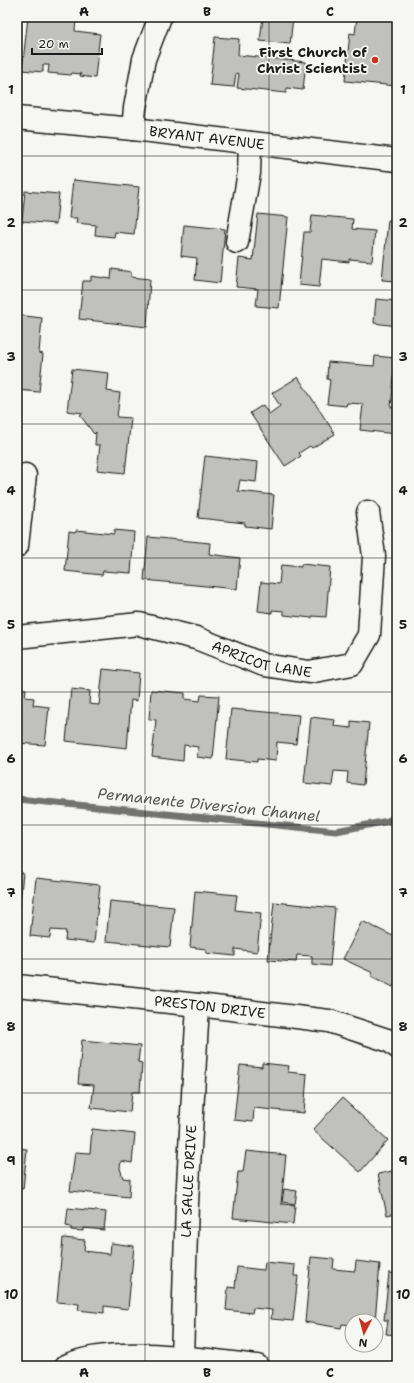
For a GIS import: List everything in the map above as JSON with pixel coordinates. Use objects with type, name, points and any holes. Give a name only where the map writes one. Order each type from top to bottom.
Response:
[{"type":"street","points":[[133,129],[135,108],[144,59],[160,17]]},
{"type":"street","name":"BRYANT AVENUE","points":[[17,118],[133,129],[397,160]]},
{"type":"street","points":[[236,242],[249,173],[250,143]]},
{"type":"street","points":[[17,546],[25,475]]},
{"type":"street","name":"APRICOT LANE","points":[[17,637],[139,624],[196,638],[264,665],[310,672],[352,664],[369,635],[374,556],[368,512]]},
{"type":"street","name":"PRESTON DRIVE","points":[[17,986],[198,1005],[329,1021],[390,1041],[397,1047]]},
{"type":"street","name":"LA SALLE DRIVE","points":[[182,1357],[187,1203],[198,1005]]},
{"type":"street","points":[[66,1366],[77,1361],[122,1355],[182,1357],[256,1366]]},
{"type":"building","points":[[28,17],[76,18],[75,31],[100,34],[95,78],[80,76],[81,74],[72,73],[71,75],[48,73],[49,65],[43,65],[43,72],[22,70]]},
{"type":"building","points":[[263,17],[293,17],[290,44],[260,41]]},
{"type":"building","name":"First Church of Christ Scientist","points":[[357,17],[397,17],[397,86],[345,81],[350,33],[355,34]]},
{"type":"building","points":[[215,37],[239,39],[238,55],[306,62],[303,90],[287,88],[286,93],[237,88],[239,74],[236,73],[234,87],[210,85]]},
{"type":"building","points":[[73,180],[139,187],[134,234],[115,232],[114,237],[95,235],[96,225],[76,223],[77,218],[69,218]]},
{"type":"building","points":[[25,191],[59,194],[56,224],[22,221]]},
{"type":"building","points":[[258,214],[288,217],[279,308],[256,306],[258,289],[236,287],[239,258],[253,260]]},
{"type":"building","points":[[312,215],[353,219],[352,229],[375,231],[372,261],[349,259],[349,262],[322,259],[319,287],[299,285],[304,232],[310,232]]},
{"type":"building","points":[[388,220],[397,221],[397,281],[382,280]]},
{"type":"building","points":[[184,225],[225,229],[220,283],[195,280],[197,258],[181,256]]},
{"type":"building","points":[[17,226],[20,226],[17,257]]},
{"type":"building","points":[[112,269],[131,272],[131,277],[150,279],[147,327],[79,319],[83,281],[91,281],[91,276],[111,279]]},
{"type":"building","points":[[376,299],[397,301],[397,326],[374,323]]},
{"type":"building","points":[[17,315],[42,318],[39,353],[43,354],[39,392],[17,390]]},
{"type":"building","points":[[375,356],[396,358],[391,407],[397,408],[396,434],[360,430],[363,404],[347,403],[346,406],[327,404],[330,380],[327,379],[328,362],[374,366]]},
{"type":"building","points":[[72,369],[109,373],[107,391],[120,393],[117,417],[131,418],[125,473],[97,470],[100,445],[95,445],[96,432],[94,434],[80,415],[83,413],[67,411]]},
{"type":"building","points":[[298,377],[335,434],[312,448],[310,446],[299,453],[301,456],[285,466],[250,413],[263,405],[269,414],[280,406],[272,393]]},
{"type":"building","points":[[205,456],[258,462],[256,482],[240,480],[238,491],[274,495],[271,529],[245,526],[245,523],[198,518]]},
{"type":"building","points":[[76,530],[114,534],[114,530],[134,532],[131,573],[103,571],[102,575],[65,571],[69,531],[75,532]]},
{"type":"building","points":[[148,537],[210,543],[209,554],[240,558],[237,589],[144,580]]},
{"type":"building","points":[[301,564],[330,567],[326,617],[312,616],[312,618],[284,615],[284,611],[272,610],[272,613],[258,611],[261,582],[279,584],[281,565],[301,567]]},
{"type":"building","points":[[103,669],[139,673],[137,701],[131,700],[127,748],[66,741],[71,689],[90,691],[89,704],[99,705]]},
{"type":"building","points":[[17,688],[26,689],[25,697],[34,698],[33,705],[49,707],[45,745],[17,743]]},
{"type":"building","points":[[151,690],[185,693],[185,699],[200,701],[201,695],[219,696],[213,759],[197,757],[198,747],[184,745],[183,761],[152,757],[156,720],[149,719]]},
{"type":"building","points":[[231,709],[299,715],[296,744],[277,742],[276,761],[257,759],[257,762],[226,759]]},
{"type":"building","points":[[311,717],[335,720],[334,726],[351,728],[351,721],[369,723],[363,785],[347,783],[348,772],[334,771],[332,786],[304,783]]},
{"type":"building","points":[[17,872],[23,873],[17,931]]},
{"type":"building","points":[[36,878],[100,885],[94,943],[65,940],[66,931],[51,930],[50,938],[30,936]]},
{"type":"building","points":[[195,891],[237,895],[235,910],[261,913],[257,952],[235,949],[235,956],[206,953],[206,949],[190,947]]},
{"type":"building","points":[[110,901],[174,907],[170,947],[106,941]]},
{"type":"building","points":[[274,902],[335,908],[330,966],[312,964],[312,956],[297,955],[296,962],[268,960]]},
{"type":"building","points":[[362,921],[397,938],[397,978],[393,987],[371,976],[373,973],[343,959]]},
{"type":"building","points":[[17,1033],[22,1034],[17,1083]]},
{"type":"building","points":[[82,1040],[140,1046],[138,1062],[142,1063],[140,1092],[132,1092],[130,1112],[91,1108],[94,1085],[78,1084]]},
{"type":"building","points":[[262,1063],[289,1066],[288,1072],[307,1074],[304,1113],[254,1108],[253,1122],[234,1120],[240,1065],[262,1067]]},
{"type":"building","points":[[342,1098],[388,1140],[360,1172],[313,1130]]},
{"type":"building","points":[[92,1129],[135,1134],[132,1163],[121,1161],[120,1168],[123,1178],[130,1179],[129,1197],[70,1191],[75,1152],[90,1153]]},
{"type":"building","points":[[17,1148],[27,1149],[23,1189],[17,1188]]},
{"type":"building","points":[[246,1151],[286,1155],[281,1204],[295,1205],[293,1224],[233,1218],[238,1172],[243,1172]]},
{"type":"building","points":[[397,1170],[397,1213],[387,1215],[378,1174]]},
{"type":"building","points":[[284,1189],[297,1191],[295,1204],[282,1202]]},
{"type":"building","points":[[68,1208],[106,1212],[104,1230],[83,1228],[83,1231],[71,1230],[71,1227],[66,1226]]},
{"type":"building","points":[[63,1238],[85,1240],[84,1251],[110,1254],[111,1243],[134,1246],[128,1309],[104,1306],[104,1313],[78,1310],[79,1304],[57,1302]]},
{"type":"building","points":[[311,1257],[334,1259],[333,1269],[355,1271],[356,1261],[380,1264],[376,1313],[344,1313],[344,1324],[342,1324],[341,1328],[305,1322]]},
{"type":"building","points":[[265,1262],[295,1265],[294,1276],[298,1276],[293,1321],[271,1319],[272,1310],[253,1308],[252,1313],[226,1310],[228,1287],[235,1288],[237,1267],[264,1270]]},
{"type":"building","points":[[389,1273],[397,1274],[397,1335],[386,1334],[388,1320],[384,1320]]},
{"type":"waterway","name":"Permanente Diversion Channel","points":[[17,799],[336,831],[388,821],[397,816]]},
{"type":"place","name":"First Church of Christ Scientist","points":[[375,60]]}]
